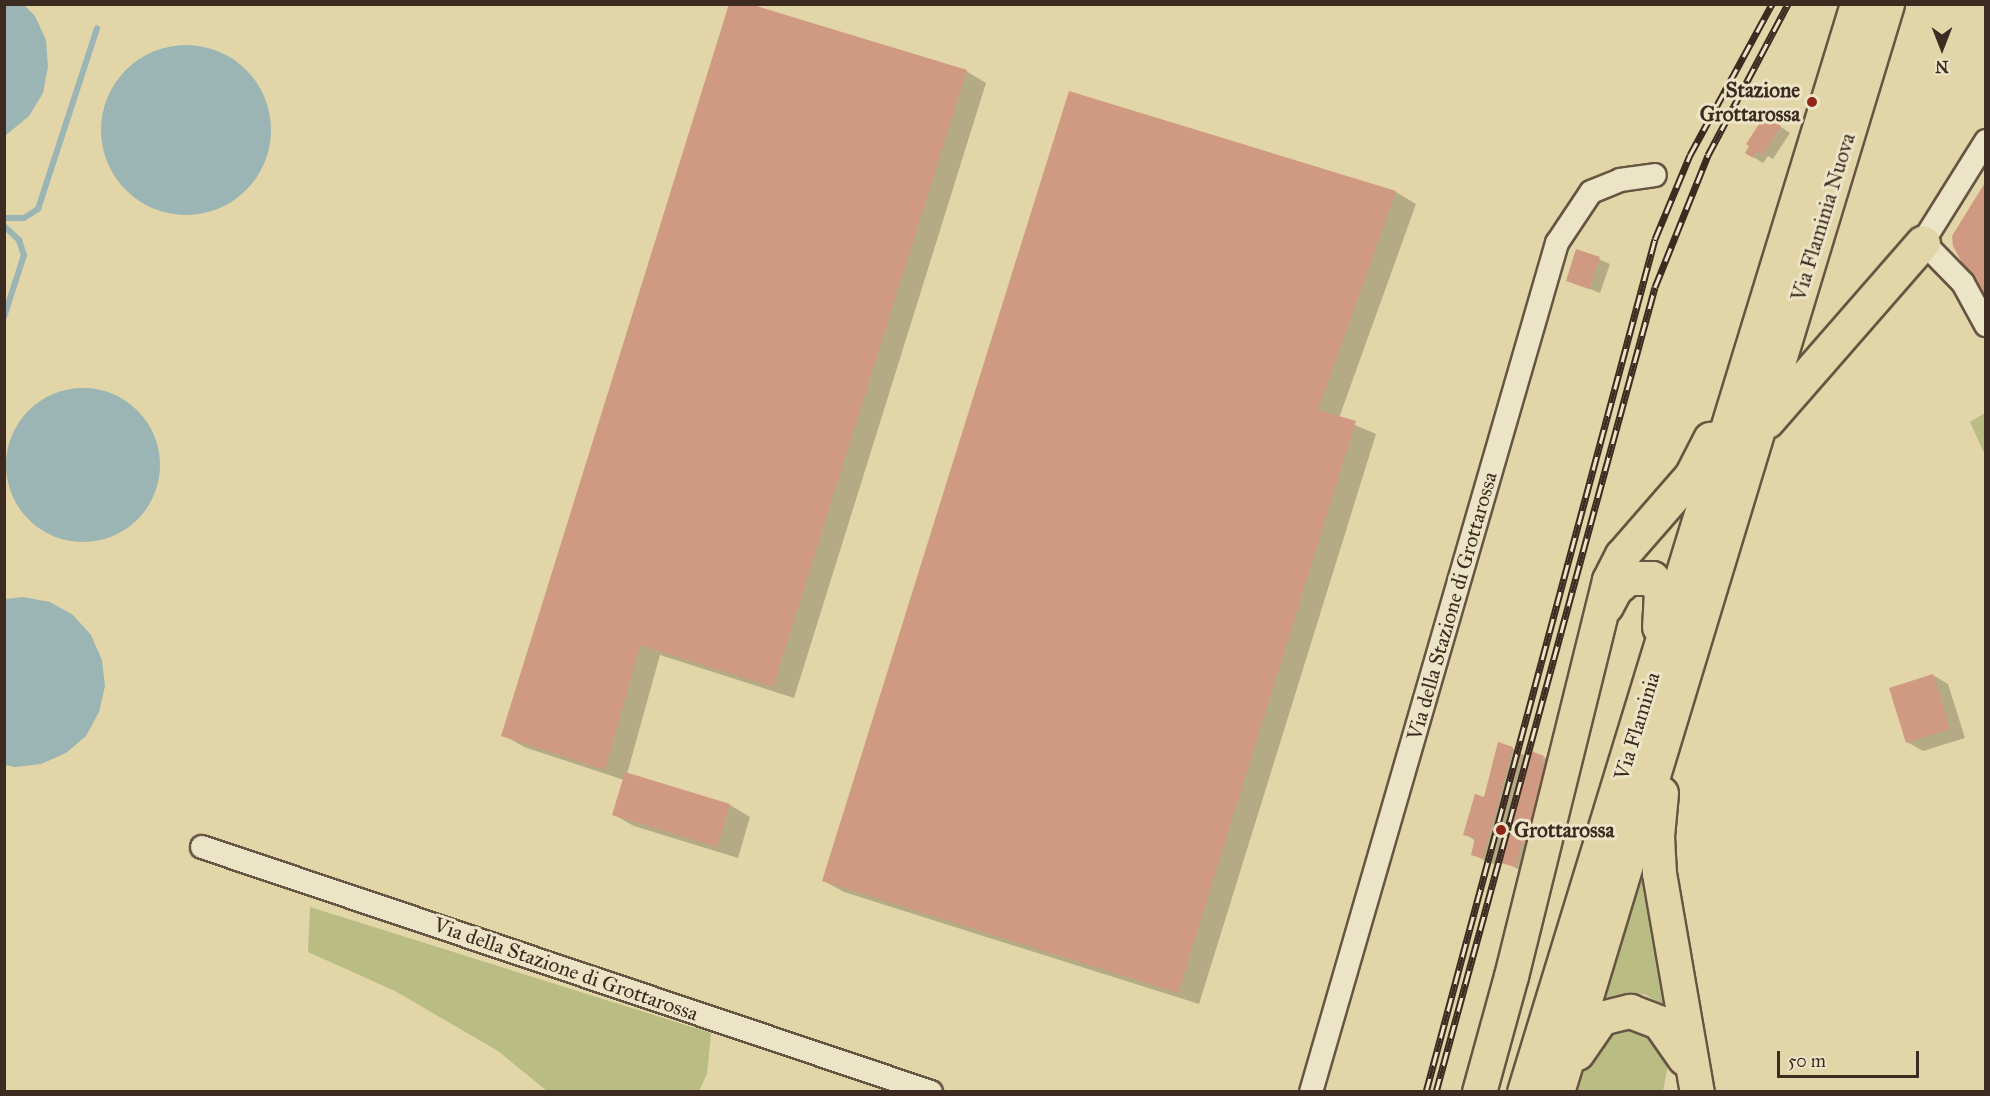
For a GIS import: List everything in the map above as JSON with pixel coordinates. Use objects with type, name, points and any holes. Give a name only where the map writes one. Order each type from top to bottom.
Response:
[{"type":"highway","name":"Via Flaminia Nuova","points":[[1750,360],[1857,4]]},
{"type":"highway","name":"Via Flaminia Nuova","points":[[1760,429],[1887,4]]},
{"type":"highway","points":[[1760,429],[1923,242]]},
{"type":"highway","points":[[1480,1088],[1614,570],[1691,476],[1750,360]]},
{"type":"highway","name":"Via Flaminia","points":[[1524,1092],[1750,360]]},
{"type":"highway","name":"Via Flaminia","points":[[1557,1090],[1679,685],[1760,429]]},
{"type":"highway","points":[[1601,615],[1624,580],[1634,575],[1652,578],[1661,591],[1657,661]]},
{"type":"highway","points":[[1679,685],[1657,843],[1691,1086]]},
{"type":"highway","points":[[1557,1090],[1595,1024],[1619,1011],[1639,1012],[1659,1022],[1676,1041],[1691,1086]]},
{"type":"street","points":[[1986,141],[1923,242],[1963,283],[1986,325]]},
{"type":"street","name":"Via della Stazione di Grottarossa","points":[[1311,1092],[1557,243],[1591,192],[1620,180],[1655,175]]},
{"type":"street","name":"Via della Stazione di Grottarossa","points":[[202,847],[931,1092]]},
{"type":"green space","points":[[1985,413],[1985,455],[1970,422]]},
{"type":"green space","points":[[1642,858],[1670,1009],[1644,994],[1624,995],[1595,1007]]},
{"type":"green space","points":[[310,907],[711,1033],[707,1074],[699,1091],[547,1091],[498,1051],[395,991],[308,952]]},
{"type":"green space","points":[[1640,1021],[1669,1060],[1663,1091],[1572,1092],[1597,1034]]},
{"type":"water","points":[[5,4],[24,5],[35,16],[46,40],[48,67],[43,93],[29,116],[5,136]]},
{"type":"water","points":[[186,45],[218,52],[246,70],[264,98],[271,130],[264,162],[246,190],[218,208],[186,215],[154,208],[126,190],[108,162],[101,130],[108,98],[126,70],[154,52]]},
{"type":"water","points":[[83,388],[112,394],[126,401],[137,411],[147,422],[154,436],[160,465],[154,494],[147,508],[137,519],[126,529],[112,536],[83,542],[54,536],[40,529],[29,519],[19,508],[12,494],[6,465],[12,436],[19,422],[29,411],[40,401],[54,394]]},
{"type":"water","points":[[23,597],[50,602],[73,615],[91,635],[102,660],[105,686],[99,712],[86,736],[66,753],[41,764],[15,767],[5,765],[5,599]]},
{"type":"building","points":[[729,4],[750,4],[967,70],[773,687],[640,645],[605,770],[501,736]]},
{"type":"building","points":[[1069,91],[1396,191],[1318,410],[1356,421],[1178,993],[822,881]]},
{"type":"building","points":[[1765,115],[1781,126],[1762,155],[1757,151],[1753,158],[1745,153],[1749,146],[1746,144]]},
{"type":"building","points":[[1986,181],[1986,307],[1953,246],[1952,236]]},
{"type":"building","points":[[1576,249],[1600,257],[1589,289],[1566,281]]},
{"type":"building","points":[[1933,674],[1950,729],[1906,743],[1889,688]]},
{"type":"building","points":[[1498,742],[1513,747],[1483,858],[1471,855],[1475,838],[1463,835],[1475,794],[1484,797]]},
{"type":"building","points":[[1531,751],[1544,756],[1542,764],[1546,766],[1527,843],[1522,843],[1516,867],[1501,863]]},
{"type":"building","points":[[625,772],[730,804],[717,847],[612,815]]},
{"type":"waterway","points":[[4,218],[24,218],[38,209],[97,28]]},
{"type":"waterway","points":[[4,226],[19,240],[24,255],[4,317]]},
{"type":"railway","points":[[1426,1092],[1655,239],[1690,155],[1772,4]]},
{"type":"railway","points":[[1436,1092],[1655,287],[1708,155],[1788,4]]},
{"type":"place","name":"Stazione Grottarossa","points":[[1812,102]]},
{"type":"place","name":"Grottarossa","points":[[1501,830]]}]
